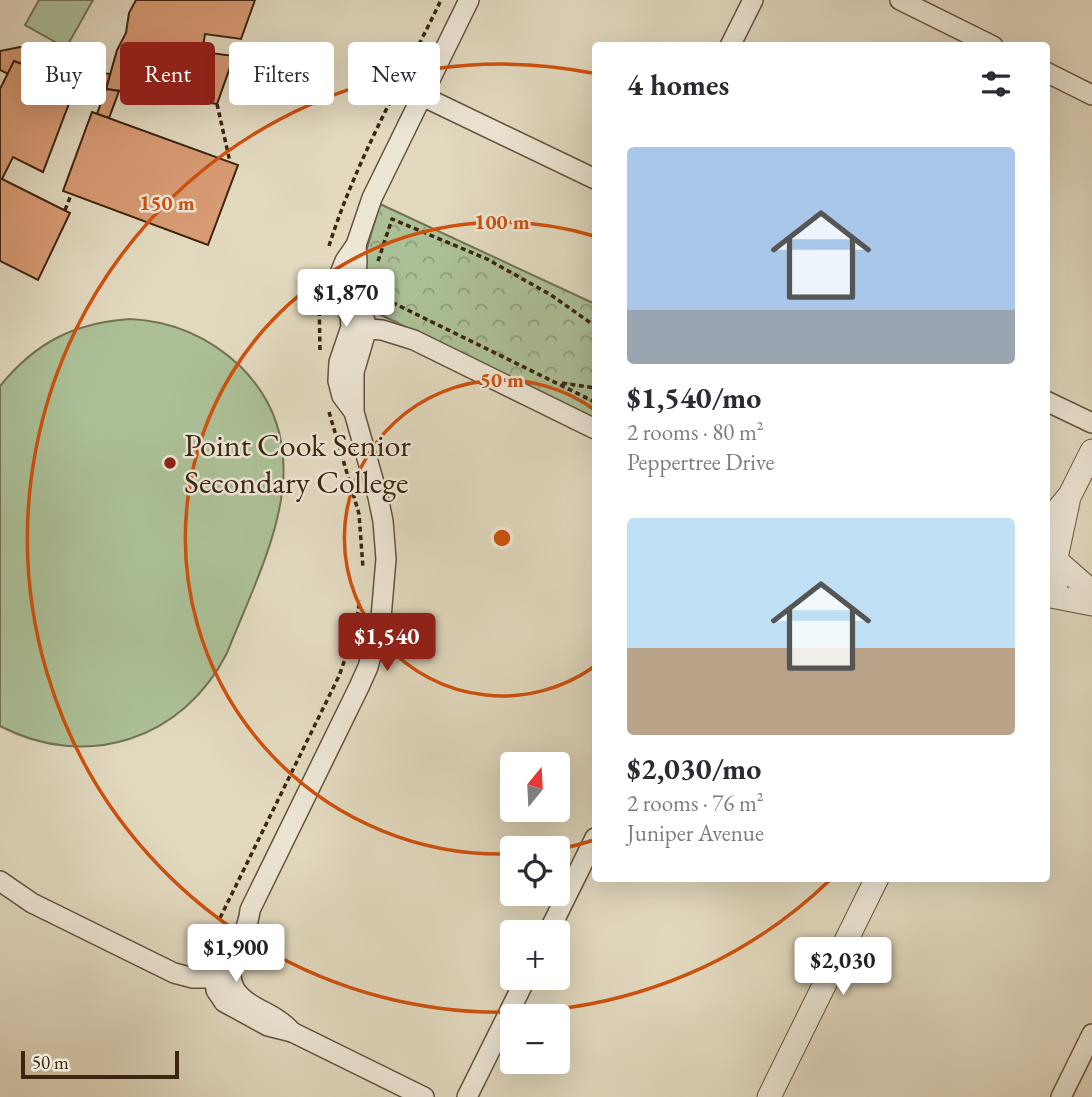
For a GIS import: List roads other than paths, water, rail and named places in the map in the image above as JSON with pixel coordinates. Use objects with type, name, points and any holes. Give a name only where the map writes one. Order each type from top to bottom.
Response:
[{"type":"street","points":[[440,59],[469,0]]},
{"type":"street","points":[[732,42],[753,0]]},
{"type":"street","points":[[900,0],[985,42]]},
{"type":"street","points":[[1050,74],[1092,95]]},
{"type":"street","points":[[418,105],[372,198],[356,245],[345,261],[339,284],[350,316],[359,328],[382,330],[414,340],[592,428]]},
{"type":"street","points":[[440,105],[592,178]]},
{"type":"street","points":[[222,978],[232,965],[248,927],[250,910],[368,667],[381,618],[386,559],[383,522],[354,412],[342,396],[338,381],[340,362],[359,328]]},
{"type":"street","points":[[1050,403],[1092,423]]},
{"type":"street","points":[[1050,589],[1058,580],[1054,556],[1070,495],[1092,451]]},
{"type":"street","points":[[1050,519],[1070,495]]},
{"type":"street","points":[[1054,556],[1092,592]]},
{"type":"street","points":[[1050,595],[1092,604]]},
{"type":"street","points":[[554,920],[592,844]]},
{"type":"street","points":[[0,881],[32,903],[174,973],[193,978],[222,978],[245,1000],[280,1019],[292,1032],[424,1097]]},
{"type":"street","points":[[769,1097],[875,882]]},
{"type":"street","points":[[467,1097],[520,990]]},
{"type":"street","points":[[1060,1097],[1092,1034]]},
{"type":"place","name":"Point Cook Senior Secondary College","points":[[170,463]]}]
